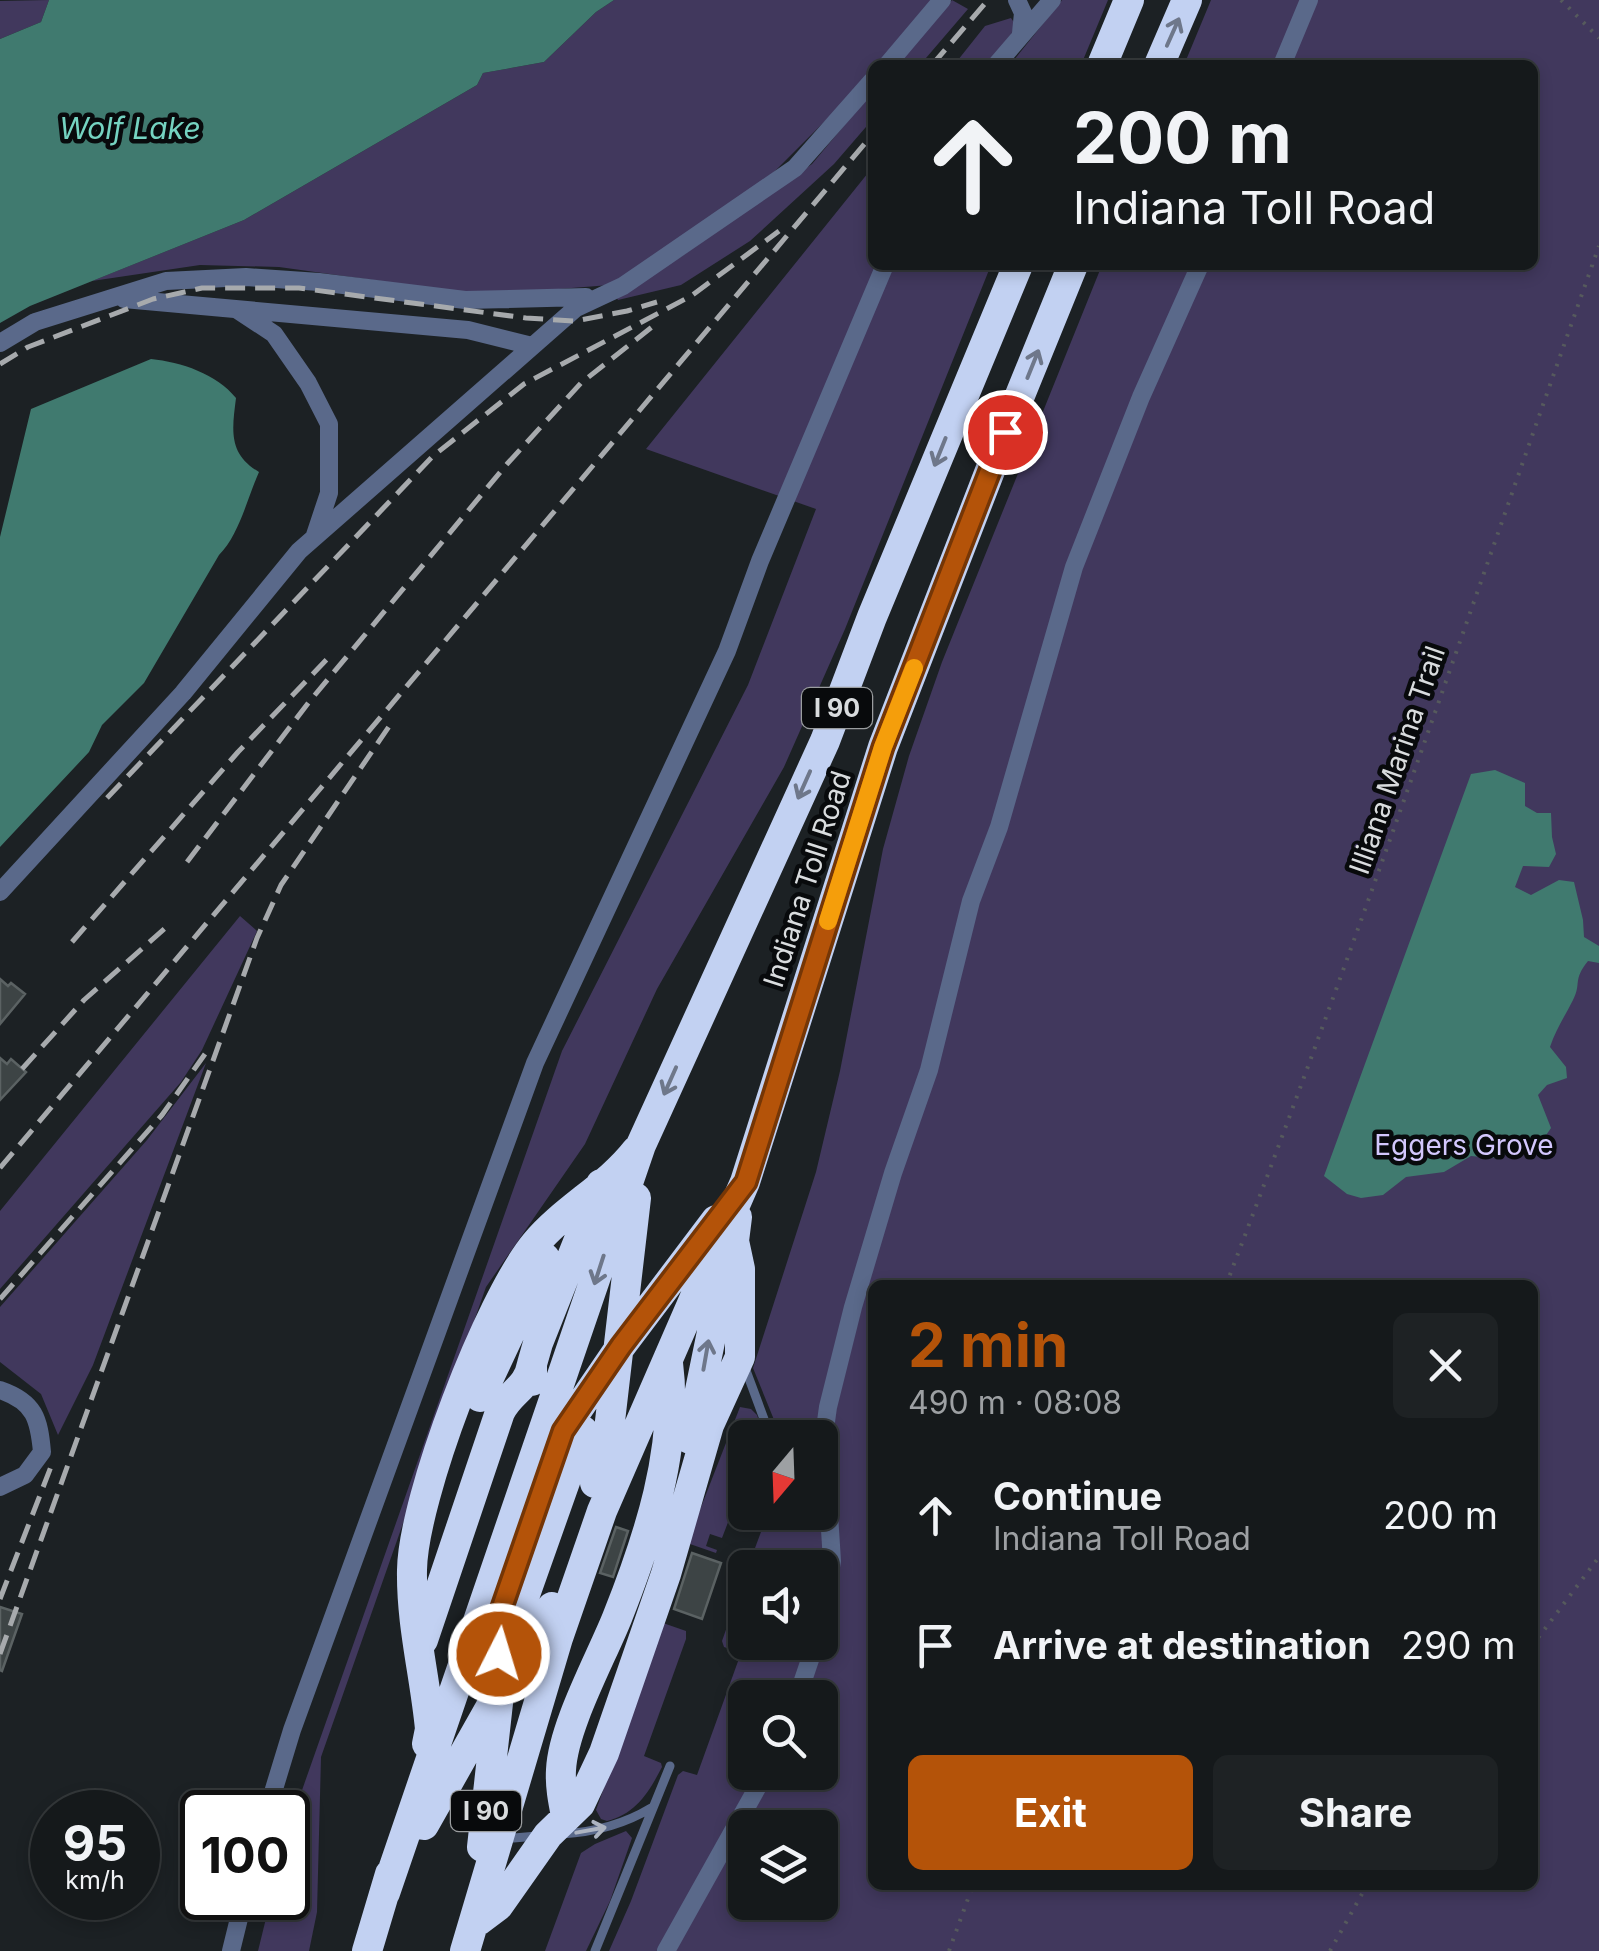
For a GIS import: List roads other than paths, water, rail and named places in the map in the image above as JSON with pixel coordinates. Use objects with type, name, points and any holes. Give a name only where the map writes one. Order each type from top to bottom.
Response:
[{"type":"highway","points":[[1104,60],[1129,0]]},
{"type":"highway","points":[[1161,60],[1188,0]]},
{"type":"highway","name":"Indiana Toll Road","points":[[641,1145],[824,741],[1016,270]]},
{"type":"highway","name":"Indiana Toll Road","points":[[742,1191],[883,747],[1072,270]]},
{"type":"highway","points":[[385,1893],[430,1729],[412,1568],[419,1516],[478,1350],[500,1300],[534,1244],[641,1145]]},
{"type":"highway","name":"I 90","points":[[385,1893],[499,1693],[543,1632],[607,1447],[641,1145]]},
{"type":"highway","name":"I 90","points":[[368,1951],[641,1145]]},
{"type":"highway","points":[[368,1951],[413,1844],[422,1767],[420,1658],[457,1536],[500,1412],[510,1396],[528,1383],[602,1182]]},
{"type":"highway","points":[[647,1502],[696,1453],[740,1357],[740,1269],[734,1241],[742,1191]]},
{"type":"highway","name":"I 90","points":[[471,1934],[558,1638],[602,1512],[665,1365],[722,1257],[742,1191]]},
{"type":"highway","name":"I 90","points":[[471,1934],[499,1693],[499,1616],[563,1431],[621,1346],[742,1191]]},
{"type":"highway","points":[[471,1934],[498,1906],[557,1813],[684,1467],[722,1257]]},
{"type":"highway","points":[[647,1502],[653,1404],[665,1365]]},
{"type":"highway","points":[[557,1813],[568,1735],[627,1592],[671,1411],[665,1365]]},
{"type":"highway","points":[[427,1697],[433,1656],[452,1600],[476,1580],[537,1426],[539,1409],[532,1372]]},
{"type":"highway","points":[[557,1813],[587,1792],[610,1735],[666,1574],[709,1425]]},
{"type":"highway","points":[[522,1762],[532,1750],[546,1718],[594,1574],[652,1429]]},
{"type":"highway","points":[[546,1718],[557,1813]]},
{"type":"street","points":[[890,60],[942,0]]},
{"type":"street","points":[[1017,0],[1023,13],[1021,33]]},
{"type":"street","points":[[1000,60],[1052,0]]},
{"type":"street","points":[[1284,60],[1309,0]]},
{"type":"street","points":[[0,892],[183,692],[299,551],[576,308],[624,286],[796,168],[868,86]]},
{"type":"street","points":[[274,1790],[292,1730],[536,1063],[727,651],[760,561],[883,270]]},
{"type":"street","points":[[831,1550],[824,1436],[828,1406],[892,1172],[929,1070],[972,901],[999,827],[1074,566],[1141,397],[1198,270]]},
{"type":"street","points":[[0,342],[35,322],[166,282],[246,277],[465,300],[569,299],[604,294]]},
{"type":"street","points":[[114,298],[468,330],[532,346]]},
{"type":"street","points":[[236,308],[274,334],[308,383],[329,424],[329,492],[314,538]]},
{"type":"street","points":[[0,1390],[16,1395],[39,1420],[42,1452],[25,1475],[0,1486]]},
{"type":"street","points":[[666,1951],[756,1790]]},
{"type":"street","points":[[232,1951],[239,1920]]},
{"type":"lane","points":[[722,1257],[740,1357],[764,1420]]},
{"type":"lane","points":[[595,1951],[670,1766]]},
{"type":"lane","points":[[480,1871],[494,1840],[557,1813],[597,1832],[653,1807]]},
{"type":"water","name":"Wolf Lake","points":[[49,0],[614,0],[544,62],[483,73],[477,85],[244,220],[30,306],[0,323],[0,39],[41,22]]},
{"type":"water","points":[[151,359],[198,371],[219,382],[236,398],[234,440],[242,457],[259,472],[232,537],[144,683],[102,725],[89,752],[0,847],[0,537],[31,409]]},
{"type":"water","points":[[1495,770],[1525,783],[1525,806],[1537,813],[1551,813],[1556,854],[1549,867],[1523,866],[1515,887],[1531,895],[1559,880],[1574,882],[1584,937],[1599,946],[1599,963],[1588,961],[1583,968],[1576,994],[1550,1047],[1566,1067],[1567,1078],[1547,1085],[1538,1095],[1551,1128],[1540,1144],[1492,1158],[1471,1156],[1444,1172],[1406,1177],[1383,1195],[1361,1198],[1347,1194],[1324,1176],[1471,774]]},
{"type":"railway","points":[[936,60],[988,0]]},
{"type":"railway","points":[[0,1168],[868,140]]},
{"type":"railway","points":[[107,798],[433,456],[524,384],[691,296],[779,231]]},
{"type":"railway","points":[[0,364],[28,347],[153,299],[202,288],[299,288],[575,321],[657,302]]},
{"type":"railway","points":[[187,862],[309,702],[507,464],[581,383],[652,327]]},
{"type":"railway","points":[[72,942],[238,752],[332,654]]},
{"type":"railway","points":[[0,1654],[257,938],[281,885],[390,725]]},
{"type":"railway","points":[[22,1069],[84,1000],[171,923]]},
{"type":"railway","points":[[0,1299],[162,1115],[205,1054]]},
{"type":"railway","points":[[0,1599],[52,1464]]},
{"type":"park label","name":"Eggers Grove","points":[[1464,1145]]}]
